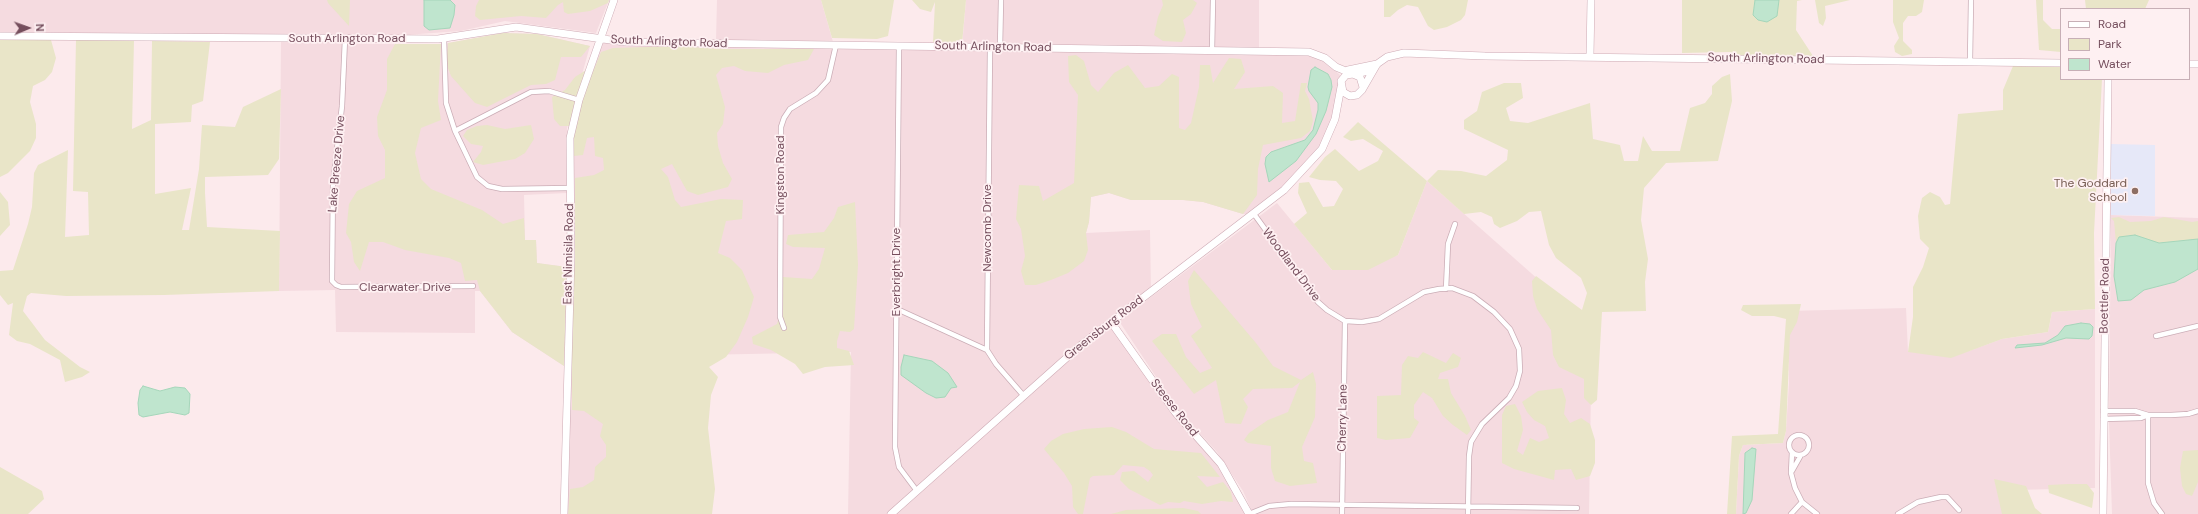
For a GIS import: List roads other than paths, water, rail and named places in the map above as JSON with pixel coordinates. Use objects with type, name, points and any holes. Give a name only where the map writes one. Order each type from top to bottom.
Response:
[{"type":"street","name":"East Nimisila Road","points":[[564,514],[570,138],[579,100],[614,0]]},
{"type":"street","points":[[1000,48],[1001,0]]},
{"type":"street","points":[[1212,51],[1213,0]]},
{"type":"street","points":[[1590,56],[1591,0]]},
{"type":"street","points":[[1970,62],[1971,0]]},
{"type":"street","name":"South Arlington Road","points":[[0,36],[444,39],[516,26],[625,42],[1309,52],[1325,58],[1336,67],[1354,74]]},
{"type":"street","name":"Lake Breeze Drive","points":[[337,286],[332,278],[333,183],[342,106],[345,39]]},
{"type":"street","points":[[444,39],[444,94],[449,117],[473,171],[479,180],[488,186],[502,189],[570,188]]},
{"type":"street","name":"Kingston Road","points":[[784,328],[780,317],[782,124],[790,110],[816,92],[828,80],[836,45]]},
{"type":"street","name":"Everbright Drive","points":[[899,46],[896,455],[902,472],[917,492]]},
{"type":"street","name":"Newcomb Drive","points":[[987,350],[990,48]]},
{"type":"street","name":"South Arlington Road","points":[[1375,67],[1388,57],[1404,53],[1970,62],[2060,62]]},
{"type":"street","points":[[1336,67],[1344,92],[1351,96]]},
{"type":"street","points":[[1345,70],[1375,67]]},
{"type":"street","points":[[1338,106],[1341,84],[1346,75],[1375,67]]},
{"type":"street","points":[[1338,106],[1351,96],[1360,93],[1375,67]]},
{"type":"street","points":[[1354,74],[1362,80],[1363,87]]},
{"type":"street","name":"Boettler Road","points":[[2103,514],[2108,80]]},
{"type":"street","points":[[455,131],[532,92],[549,91],[579,100]]},
{"type":"street","name":"Greensburg Road","points":[[891,514],[1023,396],[1111,322],[1284,190],[1322,149],[1338,106]]},
{"type":"street","name":"Woodland Drive","points":[[1254,214],[1318,302],[1327,310],[1346,321],[1362,322],[1379,319],[1422,294],[1446,288],[1458,289],[1473,296],[1500,317],[1515,337],[1521,360],[1520,372],[1513,392],[1479,427],[1471,442],[1468,514]]},
{"type":"street","points":[[1446,288],[1448,244],[1455,224]]},
{"type":"street","name":"Clearwater Drive","points":[[337,286],[415,288],[473,286]]},
{"type":"street","points":[[897,309],[987,350],[996,364],[1023,396]]},
{"type":"street","name":"Cherry Lane","points":[[1342,514],[1346,321]]},
{"type":"street","name":"Steese Road","points":[[1111,322],[1179,418],[1221,464],[1249,514]]},
{"type":"street","points":[[2156,336],[2198,326]]},
{"type":"street","points":[[2103,415],[2136,411],[2148,415],[2179,415],[2198,411]]},
{"type":"street","points":[[2103,415],[2141,418],[2148,415]]},
{"type":"street","points":[[2148,415],[2148,483],[2154,503],[2162,514]]},
{"type":"street","points":[[1791,472],[1801,455],[1807,452],[1809,446],[1808,439],[1803,435],[1796,435],[1791,439],[1789,446],[1792,452],[1791,472],[1795,488],[1802,502],[1817,514]]},
{"type":"street","points":[[1792,452],[1801,455]]},
{"type":"street","points":[[1898,514],[1918,502],[1941,496],[1947,497],[1959,510]]},
{"type":"street","points":[[1791,514],[1802,502]]},
{"type":"street","points":[[1249,514],[1274,505],[1577,508]]},
{"type":"water","points":[[424,0],[450,0],[455,5],[450,28],[429,30],[424,26]]},
{"type":"water","points":[[1755,0],[1779,0],[1777,16],[1767,22],[1758,20],[1753,15]]},
{"type":"water","points":[[1315,67],[1328,74],[1331,80],[1332,87],[1326,111],[1316,134],[1296,161],[1269,182],[1265,164],[1266,157],[1271,152],[1305,140],[1313,130],[1318,110],[1318,103],[1309,91],[1308,87],[1311,70]]},
{"type":"water","points":[[2135,235],[2159,243],[2198,239],[2198,269],[2175,282],[2144,290],[2131,300],[2118,301],[2114,276],[2116,243],[2119,237]]},
{"type":"water","points":[[2081,323],[2090,324],[2093,327],[2092,336],[2089,339],[2066,338],[2042,345],[2015,348],[2017,345],[2045,343],[2058,335],[2065,326]]},
{"type":"water","points":[[904,355],[932,361],[948,373],[957,387],[951,388],[945,397],[936,398],[926,393],[901,375]]},
{"type":"water","points":[[143,386],[160,391],[175,387],[185,388],[190,394],[189,413],[185,415],[170,412],[143,417],[139,415],[138,403],[140,390]]},
{"type":"water","points":[[1752,448],[1756,449],[1752,500],[1746,513],[1743,514],[1745,453]]},
{"type":"place","name":"The Goddard School","points":[[2135,191]]}]
